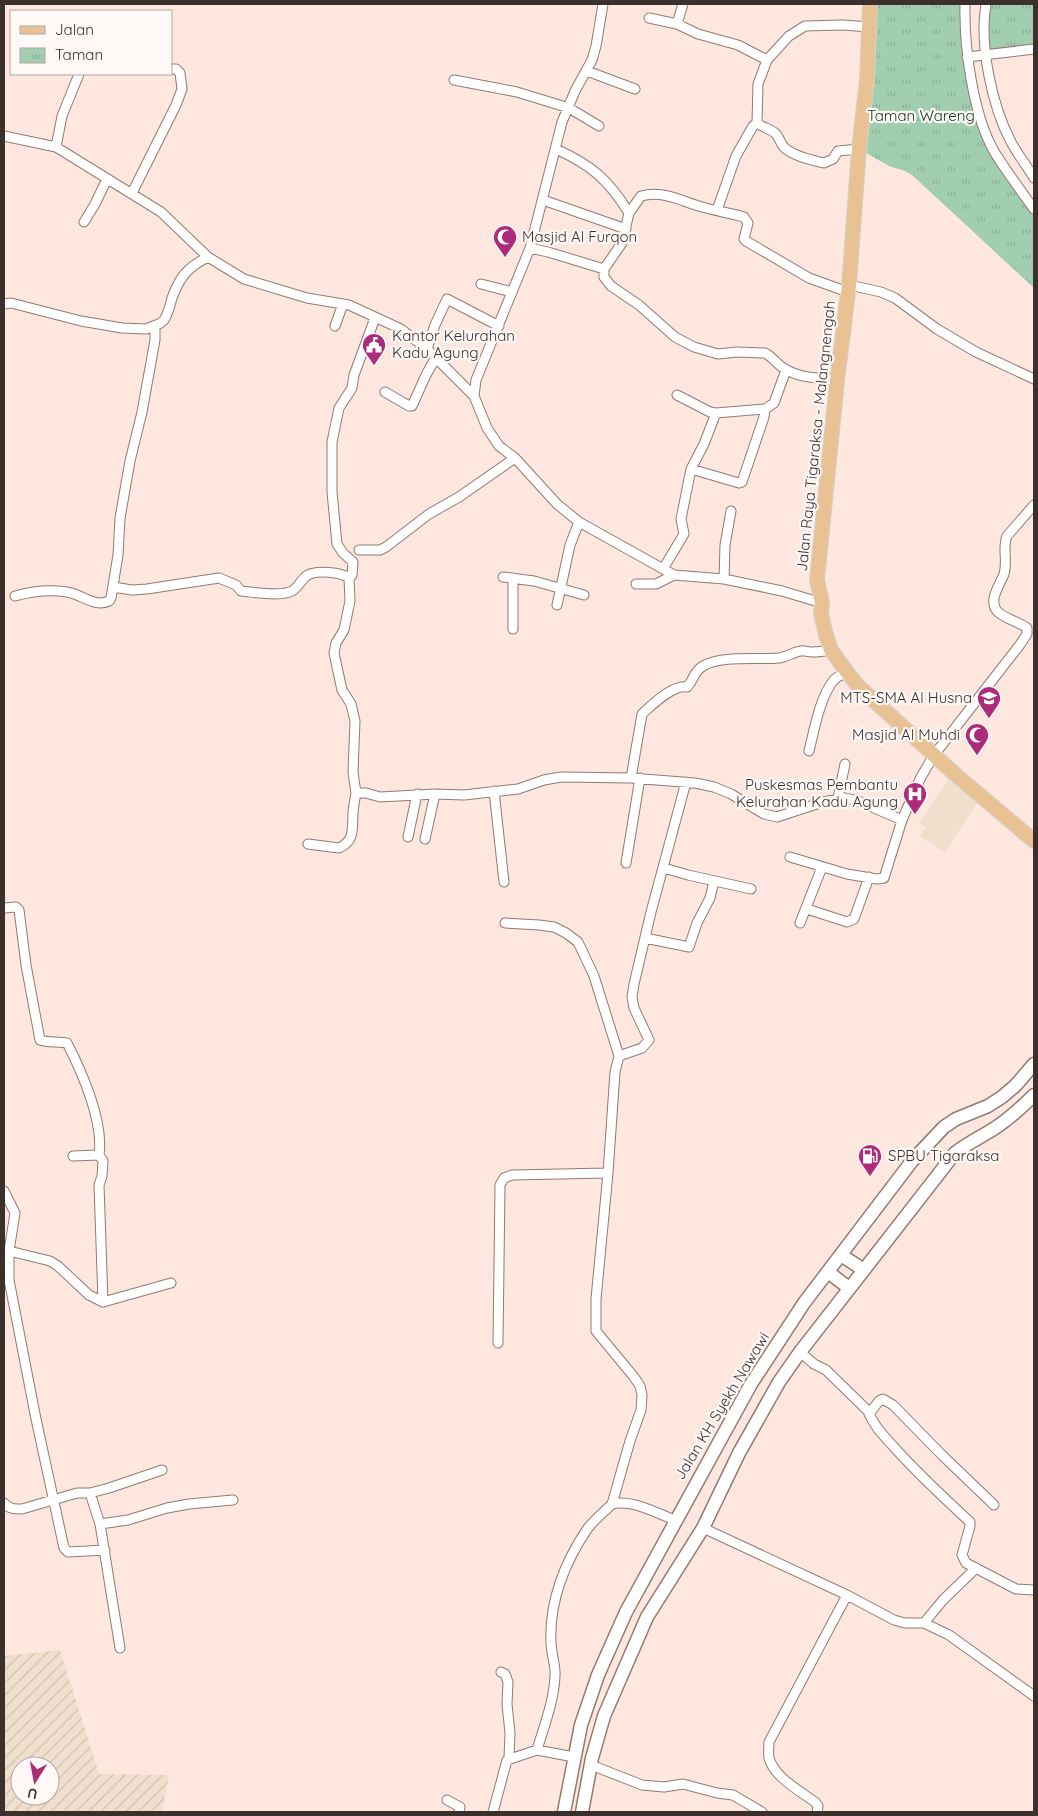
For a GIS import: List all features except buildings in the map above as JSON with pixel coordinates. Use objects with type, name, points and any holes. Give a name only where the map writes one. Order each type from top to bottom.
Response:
[{"type":"main road","name":"Jalan Raya Tigaraksa - Malangnengah","points":[[870,4],[867,79],[859,148],[848,288],[817,580],[822,603],[821,614],[831,650],[847,672],[870,697],[1034,842]]},
{"type":"main road","name":"Jalan KH Syekh Nawawi","points":[[564,1812],[580,1725],[602,1666],[626,1612],[751,1384],[804,1303],[910,1162],[934,1137],[956,1119],[988,1106],[1002,1097],[1016,1085],[1034,1064]]},
{"type":"main road","points":[[582,1812],[591,1765],[604,1716],[647,1618],[702,1528],[739,1453],[779,1382],[849,1288],[955,1153],[968,1143],[996,1128],[1034,1095]]},
{"type":"main road","points":[[841,1255],[864,1270]]},
{"type":"main road","points":[[828,1272],[849,1288]]},
{"type":"street","points":[[474,396],[476,380],[500,326],[530,248],[544,200],[562,122],[587,71],[596,46],[603,4]]},
{"type":"street","points":[[677,24],[684,4]]},
{"type":"street","points":[[965,4],[967,57],[980,116],[994,151],[1034,210]]},
{"type":"street","points":[[986,4],[984,15],[985,55],[997,107],[1011,142],[1034,178]]},
{"type":"street","points":[[649,18],[677,24],[698,34],[738,45],[767,60]]},
{"type":"street","points":[[859,148],[838,151],[833,159],[824,163],[785,149],[777,135],[758,123],[758,84],[767,60],[789,36],[805,26],[843,25],[869,27]]},
{"type":"street","points":[[967,57],[1034,49]]},
{"type":"street","points":[[132,193],[182,90],[180,73],[176,69],[172,69]]},
{"type":"street","points":[[587,71],[635,89]]},
{"type":"street","points":[[56,147],[62,116],[79,75]]},
{"type":"street","points":[[454,80],[517,92],[569,108],[599,126]]},
{"type":"street","points":[[717,210],[736,156],[753,126],[758,123]]},
{"type":"street","points":[[4,136],[56,147],[161,212],[208,257],[244,279],[307,298],[343,304],[370,313],[376,318],[401,329],[436,357],[474,396],[487,428],[498,446],[516,458],[557,504],[579,522],[674,575],[724,579],[782,591],[822,603]]},
{"type":"street","points":[[556,149],[580,160],[607,182],[629,212]]},
{"type":"street","points":[[84,222],[96,204],[107,179]]},
{"type":"street","points":[[837,381],[798,375],[786,370],[769,355],[765,354],[736,352],[718,354],[694,348],[675,337],[639,305],[606,282],[604,269],[622,243],[629,212],[641,196],[662,194],[747,219],[748,223],[744,239],[746,241],[808,278],[848,288],[881,292],[895,298],[937,329],[976,352],[1034,379]]},
{"type":"street","points":[[544,200],[626,229]]},
{"type":"street","points":[[530,248],[589,263],[604,269]]},
{"type":"street","points":[[4,304],[11,304],[81,321],[122,328],[146,329],[164,320],[176,286],[185,273],[194,264],[208,257]]},
{"type":"street","points":[[481,284],[512,292]]},
{"type":"street","points":[[426,349],[447,299],[500,326]]},
{"type":"street","points":[[335,326],[343,304]]},
{"type":"street","points":[[348,578],[352,575],[353,562],[337,544],[332,492],[334,423],[339,408],[352,388],[354,375],[376,318]]},
{"type":"street","points":[[16,596],[33,591],[56,591],[76,593],[93,602],[105,603],[111,598],[118,555],[121,512],[130,461],[142,412],[155,340],[155,326]]},
{"type":"street","points":[[385,392],[412,406],[436,357]]},
{"type":"street","points":[[677,395],[716,414],[765,409],[774,403],[786,370]]},
{"type":"street","points":[[691,469],[739,483],[742,482],[765,409]]},
{"type":"street","points":[[663,569],[684,534],[681,518],[691,469],[716,414]]},
{"type":"street","points":[[359,550],[380,550],[386,547],[428,514],[459,497],[516,458]]},
{"type":"street","points":[[790,857],[822,867],[877,879],[884,878],[902,820],[934,754],[1027,634],[1027,628],[1020,622],[1008,618],[997,610],[993,599],[1006,564],[1005,541],[1007,536],[1034,505]]},
{"type":"street","points":[[724,579],[725,545],[731,512]]},
{"type":"street","points":[[557,605],[570,544],[579,522]]},
{"type":"street","points":[[113,587],[132,590],[147,589],[219,578],[236,585],[241,591],[268,593],[292,591],[309,574],[330,572],[344,574],[348,578],[350,601],[344,630],[336,643],[334,653],[342,690],[351,704],[355,720],[353,772],[356,793],[353,812],[353,833],[350,841],[339,848],[308,844]]},
{"type":"street","points":[[636,584],[656,584],[674,575]]},
{"type":"street","points":[[503,577],[534,581],[584,595]]},
{"type":"street","points":[[513,578],[513,629]]},
{"type":"street","points":[[626,863],[642,714],[663,696],[682,686],[688,686],[694,673],[712,662],[780,658],[792,652],[802,650],[814,652],[831,650]]},
{"type":"street","points":[[809,751],[816,718],[827,692],[834,680],[847,672]]},
{"type":"street","points":[[838,798],[845,764]]},
{"type":"street","points":[[356,793],[366,793],[380,797],[417,794],[464,795],[518,789],[544,780],[562,778],[636,778],[695,782],[723,791],[764,814],[776,817],[838,798],[858,801],[902,820]]},
{"type":"street","points":[[619,1056],[642,1048],[649,1040],[634,1008],[632,997],[644,938],[686,782]]},
{"type":"street","points":[[494,791],[504,882]]},
{"type":"street","points":[[408,837],[417,794]]},
{"type":"street","points":[[425,839],[435,794]]},
{"type":"street","points":[[800,923],[822,867]]},
{"type":"street","points":[[664,868],[751,889]]},
{"type":"street","points":[[807,909],[847,922],[851,921],[854,919],[869,877]]},
{"type":"street","points":[[644,938],[689,947],[697,923],[710,898],[714,881]]},
{"type":"street","points":[[4,908],[16,907],[19,910],[26,965],[40,1040],[47,1043],[57,1041],[67,1043],[76,1059],[96,1117],[101,1144],[99,1155],[103,1161],[99,1185],[103,1302]]},
{"type":"street","points":[[493,1812],[507,1760],[531,1754],[537,1750],[553,1694],[555,1669],[551,1641],[553,1612],[564,1571],[574,1549],[589,1527],[612,1504],[641,1410],[642,1395],[637,1382],[596,1331],[596,1299],[608,1173],[614,1072],[619,1056],[594,976],[578,942],[554,927],[539,924],[505,923]]},
{"type":"street","points":[[74,1156],[99,1155]]},
{"type":"street","points":[[498,1343],[500,1185],[504,1178],[512,1175],[608,1173]]},
{"type":"street","points":[[4,1191],[15,1213],[9,1251],[9,1280],[52,1499],[64,1548],[68,1552],[105,1550]]},
{"type":"street","points":[[9,1251],[50,1261],[89,1295],[103,1302],[171,1283]]},
{"type":"street","points":[[800,1352],[814,1364],[826,1370],[869,1414],[880,1432],[915,1471],[970,1522],[962,1555],[966,1563],[1016,1589],[1034,1590]]},
{"type":"street","points":[[869,1414],[879,1401],[883,1399],[893,1405],[942,1456],[994,1505]]},
{"type":"street","points":[[4,1503],[7,1507],[22,1509],[52,1499],[109,1488],[162,1470]]},
{"type":"street","points":[[90,1493],[100,1524],[120,1648]]},
{"type":"street","points":[[100,1524],[128,1520],[167,1508],[189,1504],[233,1500]]},
{"type":"street","points":[[612,1504],[624,1502],[675,1520]]},
{"type":"street","points":[[702,1528],[847,1595],[894,1620],[924,1623],[949,1635],[1034,1696]]},
{"type":"street","points":[[924,1623],[943,1600],[976,1568]]},
{"type":"street","points":[[817,1812],[818,1806],[815,1802],[786,1781],[773,1768],[768,1757],[769,1742],[847,1595]]},
{"type":"street","points":[[501,1672],[505,1674],[508,1682],[507,1704],[510,1758]]},
{"type":"street","points":[[537,1750],[574,1757]]},
{"type":"street","points":[[591,1765],[642,1785],[664,1787],[683,1784],[733,1795],[762,1812]]},
{"type":"street","points":[[447,1800],[460,1806],[459,1812]]},
{"type":"shaded area","points":[[948,780],[979,800],[945,852],[920,836],[926,827],[919,823]]},
{"type":"shaded area","points":[[60,1650],[99,1774],[169,1775],[162,1812],[4,1812],[4,1656]]},
{"type":"green space","name":"Taman Wareng","points":[[870,4],[965,4],[967,57],[994,151],[1034,209],[1034,288],[912,175],[889,166],[859,149]]},
{"type":"green space","points":[[986,4],[1034,4],[1034,49],[985,55]]},
{"type":"place","name":"Masjid Al Furqon","points":[[505,258]]},
{"type":"place","name":"Kantor Kelurahan Kadu Agung","points":[[374,366]]},
{"type":"place","name":"MTS-SMA Al Husna","points":[[989,719]]},
{"type":"place","name":"Masjid Al Muhdi","points":[[977,756]]},
{"type":"place","name":"Puskesmas Pembantu Kelurahan Kadu Agung","points":[[915,815]]},
{"type":"place","name":"SPBU Tigaraksa","points":[[870,1177]]}]
